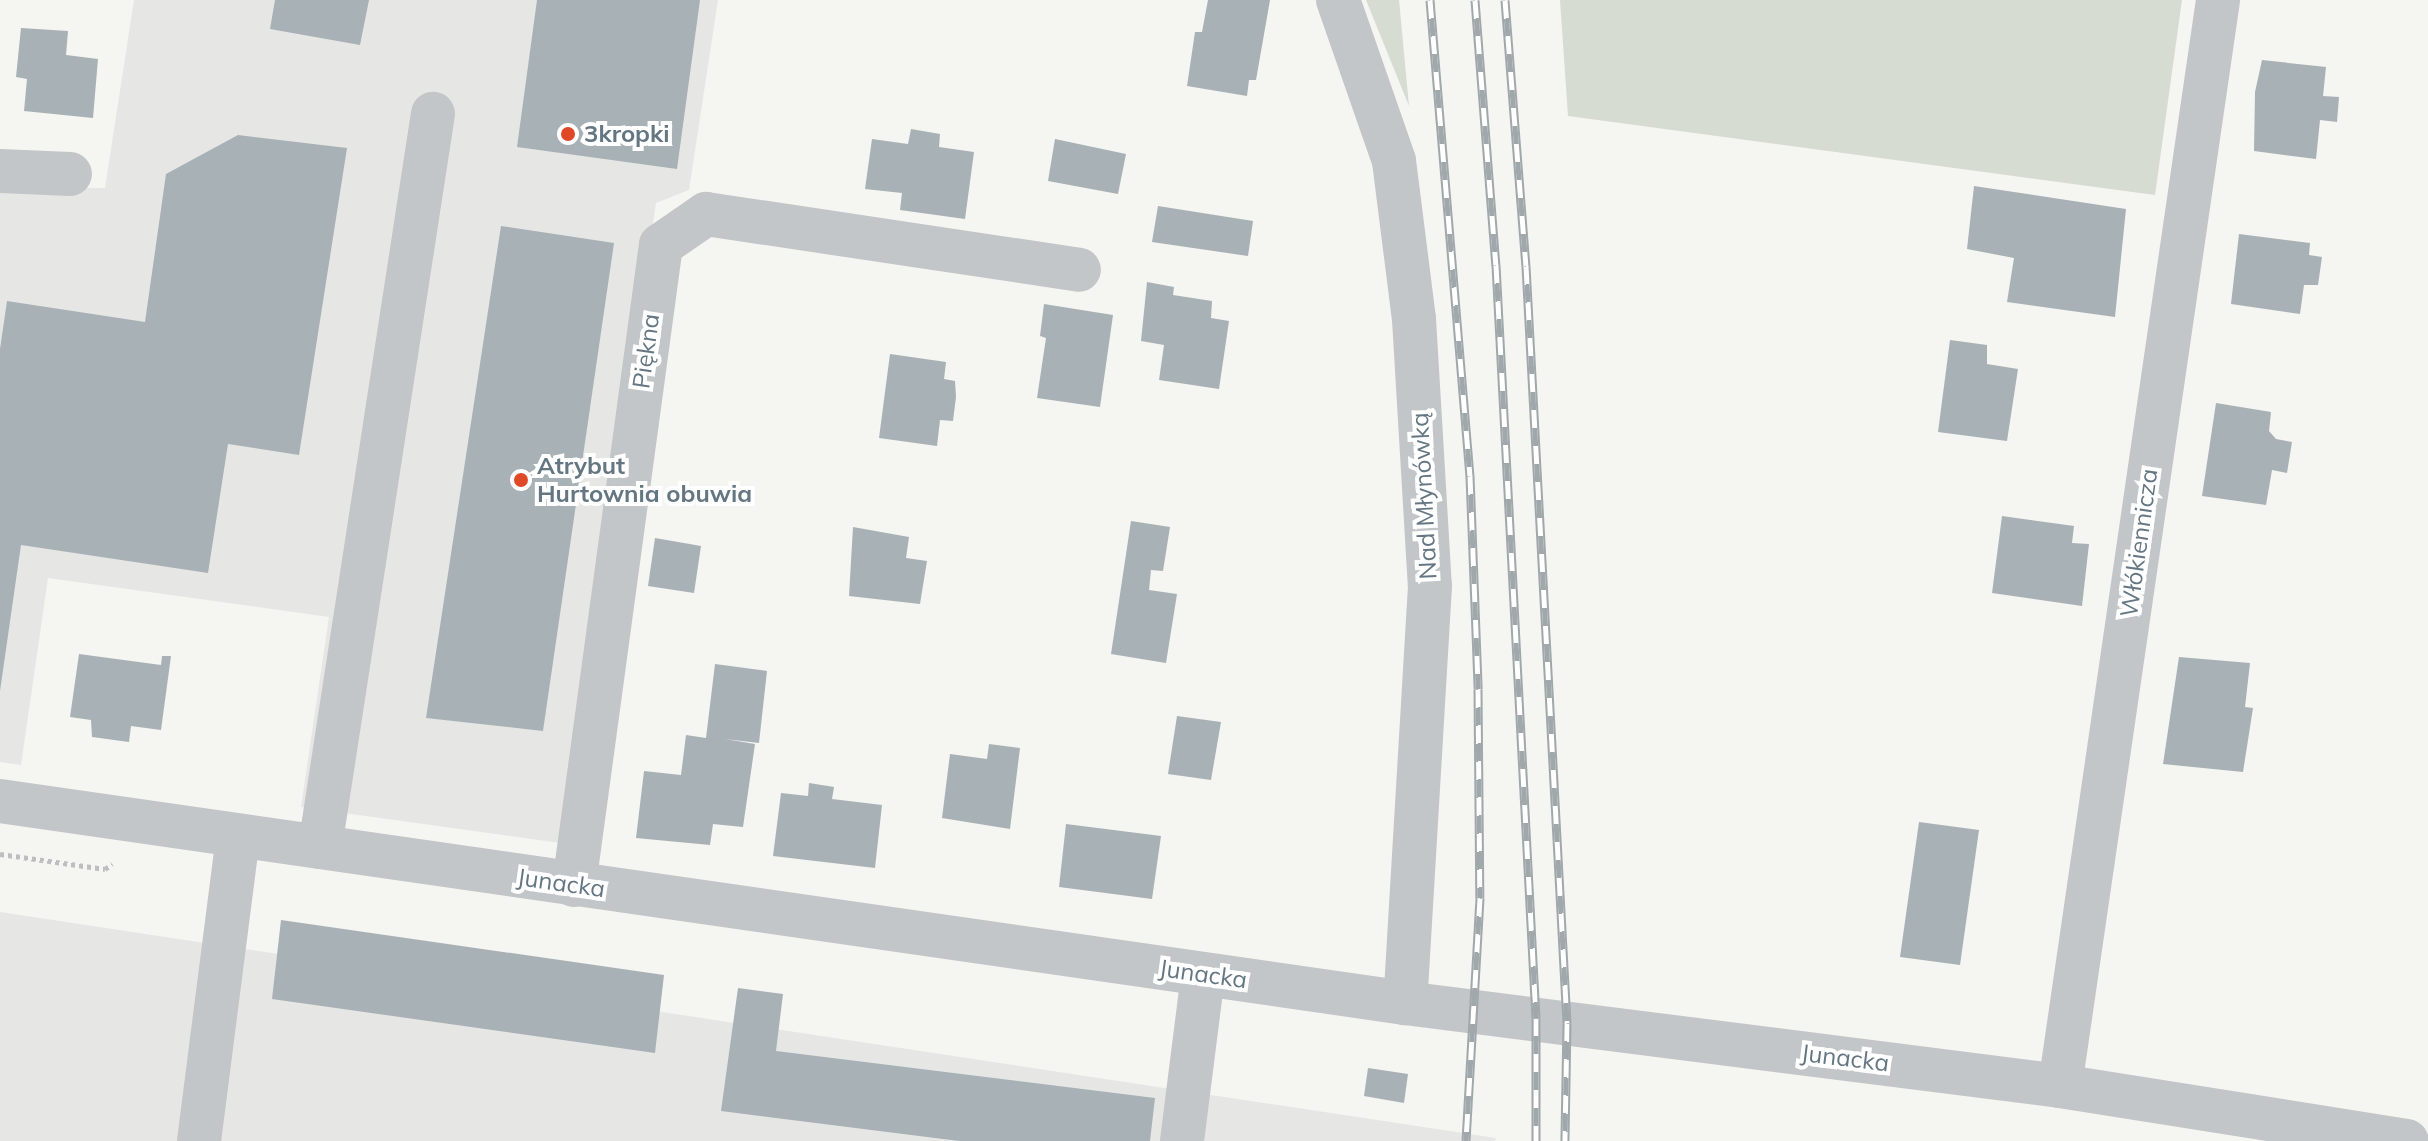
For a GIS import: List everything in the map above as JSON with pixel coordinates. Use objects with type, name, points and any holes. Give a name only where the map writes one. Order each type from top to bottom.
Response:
[{"type":"street","name":"Nad Młynówką","points":[[1338,0],[1394,161],[1414,319],[1430,586],[1405,1003]]},
{"type":"street","name":"Włókiennicza","points":[[2060,1086],[2218,0]]},
{"type":"street","points":[[320,847],[433,114]]},
{"type":"street","points":[[0,171],[70,174]]},
{"type":"street","name":"Piękna","points":[[574,885],[661,245],[706,214],[1079,270]]},
{"type":"street","name":"Junacka","points":[[0,801],[1405,1003],[2060,1086],[2318,1135],[2407,1141]]},
{"type":"street","points":[[199,1141],[238,836]]},
{"type":"street","points":[[1182,1141],[1203,974]]},
{"type":"shaded area","points":[[134,0],[718,0],[689,190],[656,203],[560,843],[301,807],[329,617],[48,578],[21,765],[0,762],[0,188],[105,188]]},
{"type":"shaded area","points":[[1366,0],[1399,0],[1409,106]]},
{"type":"shaded area","points":[[1560,0],[2182,0],[2155,195],[1568,116]]},
{"type":"shaded area","points":[[0,912],[1496,1138],[1495,1141],[0,1141]]},
{"type":"building","points":[[275,0],[369,0],[360,45],[270,29]]},
{"type":"building","points":[[537,0],[700,0],[677,169],[517,147]]},
{"type":"building","points":[[1208,0],[1270,0],[1256,80],[1249,80],[1247,96],[1187,86],[1195,32],[1202,32]]},
{"type":"building","points":[[21,28],[68,31],[66,55],[98,59],[93,118],[24,111],[27,79],[16,77]]},
{"type":"building","points":[[2262,60],[2326,67],[2323,96],[2339,97],[2337,122],[2320,120],[2316,159],[2254,151],[2255,92]]},
{"type":"building","points":[[911,129],[940,134],[939,147],[974,152],[965,219],[900,210],[902,193],[865,189],[872,139],[908,144]]},
{"type":"building","points":[[238,135],[347,148],[299,455],[228,444],[208,573],[21,545],[0,691],[0,349],[7,301],[145,322],[166,174]]},
{"type":"building","points":[[1055,139],[1126,154],[1118,194],[1048,181]]},
{"type":"building","points":[[1974,186],[2126,209],[2115,317],[2007,302],[2014,258],[1967,249]]},
{"type":"building","points":[[1158,206],[1253,221],[1248,256],[1152,242]]},
{"type":"building","name":"Atrybut Hurtownia obuwia","points":[[501,226],[614,243],[543,731],[426,718]]},
{"type":"building","points":[[2239,234],[2310,243],[2309,255],[2322,257],[2318,285],[2304,285],[2300,314],[2231,304]]},
{"type":"building","points":[[1147,282],[1174,287],[1173,295],[1212,301],[1211,318],[1229,321],[1219,389],[1159,380],[1164,345],[1141,341]]},
{"type":"building","points":[[1044,304],[1113,315],[1100,407],[1037,398],[1046,338],[1040,336]]},
{"type":"building","points":[[1950,340],[1987,345],[1987,364],[2018,369],[2007,441],[1938,432]]},
{"type":"building","points":[[890,354],[946,362],[944,379],[955,381],[956,397],[953,421],[940,420],[937,446],[879,438]]},
{"type":"building","points":[[2216,403],[2271,412],[2269,431],[2276,439],[2292,442],[2287,473],[2272,470],[2266,505],[2202,496]]},
{"type":"building","points":[[2002,516],[2074,526],[2072,543],[2089,544],[2082,606],[1992,593]]},
{"type":"building","points":[[1131,521],[1170,527],[1163,571],[1151,570],[1149,590],[1177,594],[1166,663],[1111,654]]},
{"type":"building","points":[[853,527],[909,537],[906,558],[927,561],[920,604],[849,596]]},
{"type":"building","points":[[655,538],[701,546],[694,593],[648,586]]},
{"type":"building","points":[[79,654],[161,665],[162,656],[171,656],[161,730],[131,726],[129,742],[92,737],[91,720],[70,717]]},
{"type":"building","points":[[2179,657],[2250,663],[2245,707],[2253,708],[2243,772],[2163,764]]},
{"type":"building","points":[[715,664],[767,671],[759,743],[725,739],[755,744],[743,827],[713,824],[710,845],[636,838],[644,771],[681,775],[686,735],[706,738]]},
{"type":"building","points":[[1177,716],[1221,722],[1211,780],[1168,774]]},
{"type":"building","points":[[989,744],[1020,748],[1010,829],[942,818],[950,754],[987,759]]},
{"type":"building","points":[[809,783],[834,787],[832,799],[882,805],[875,868],[773,856],[781,793],[808,796]]},
{"type":"building","points":[[1919,822],[1979,830],[1960,965],[1900,957]]},
{"type":"building","points":[[1066,824],[1161,836],[1152,899],[1059,887]]},
{"type":"building","points":[[281,920],[664,975],[655,1053],[272,999]]},
{"type":"building","points":[[738,988],[783,994],[776,1051],[1155,1098],[1150,1141],[959,1141],[721,1111]]},
{"type":"building","points":[[1368,1068],[1408,1074],[1404,1103],[1364,1096]]},
{"type":"railway","points":[[1430,0],[1470,476],[1478,689],[1480,898],[1466,1141]]},
{"type":"railway","points":[[1475,0],[1496,265],[1536,1018],[1536,1141]]},
{"type":"railway","points":[[1505,0],[1526,266],[1567,1023],[1565,1141]]},
{"type":"place","name":"3kropki","points":[[568,134]]},
{"type":"place","name":"Atrybut Hurtownia obuwia","points":[[521,480]]}]
